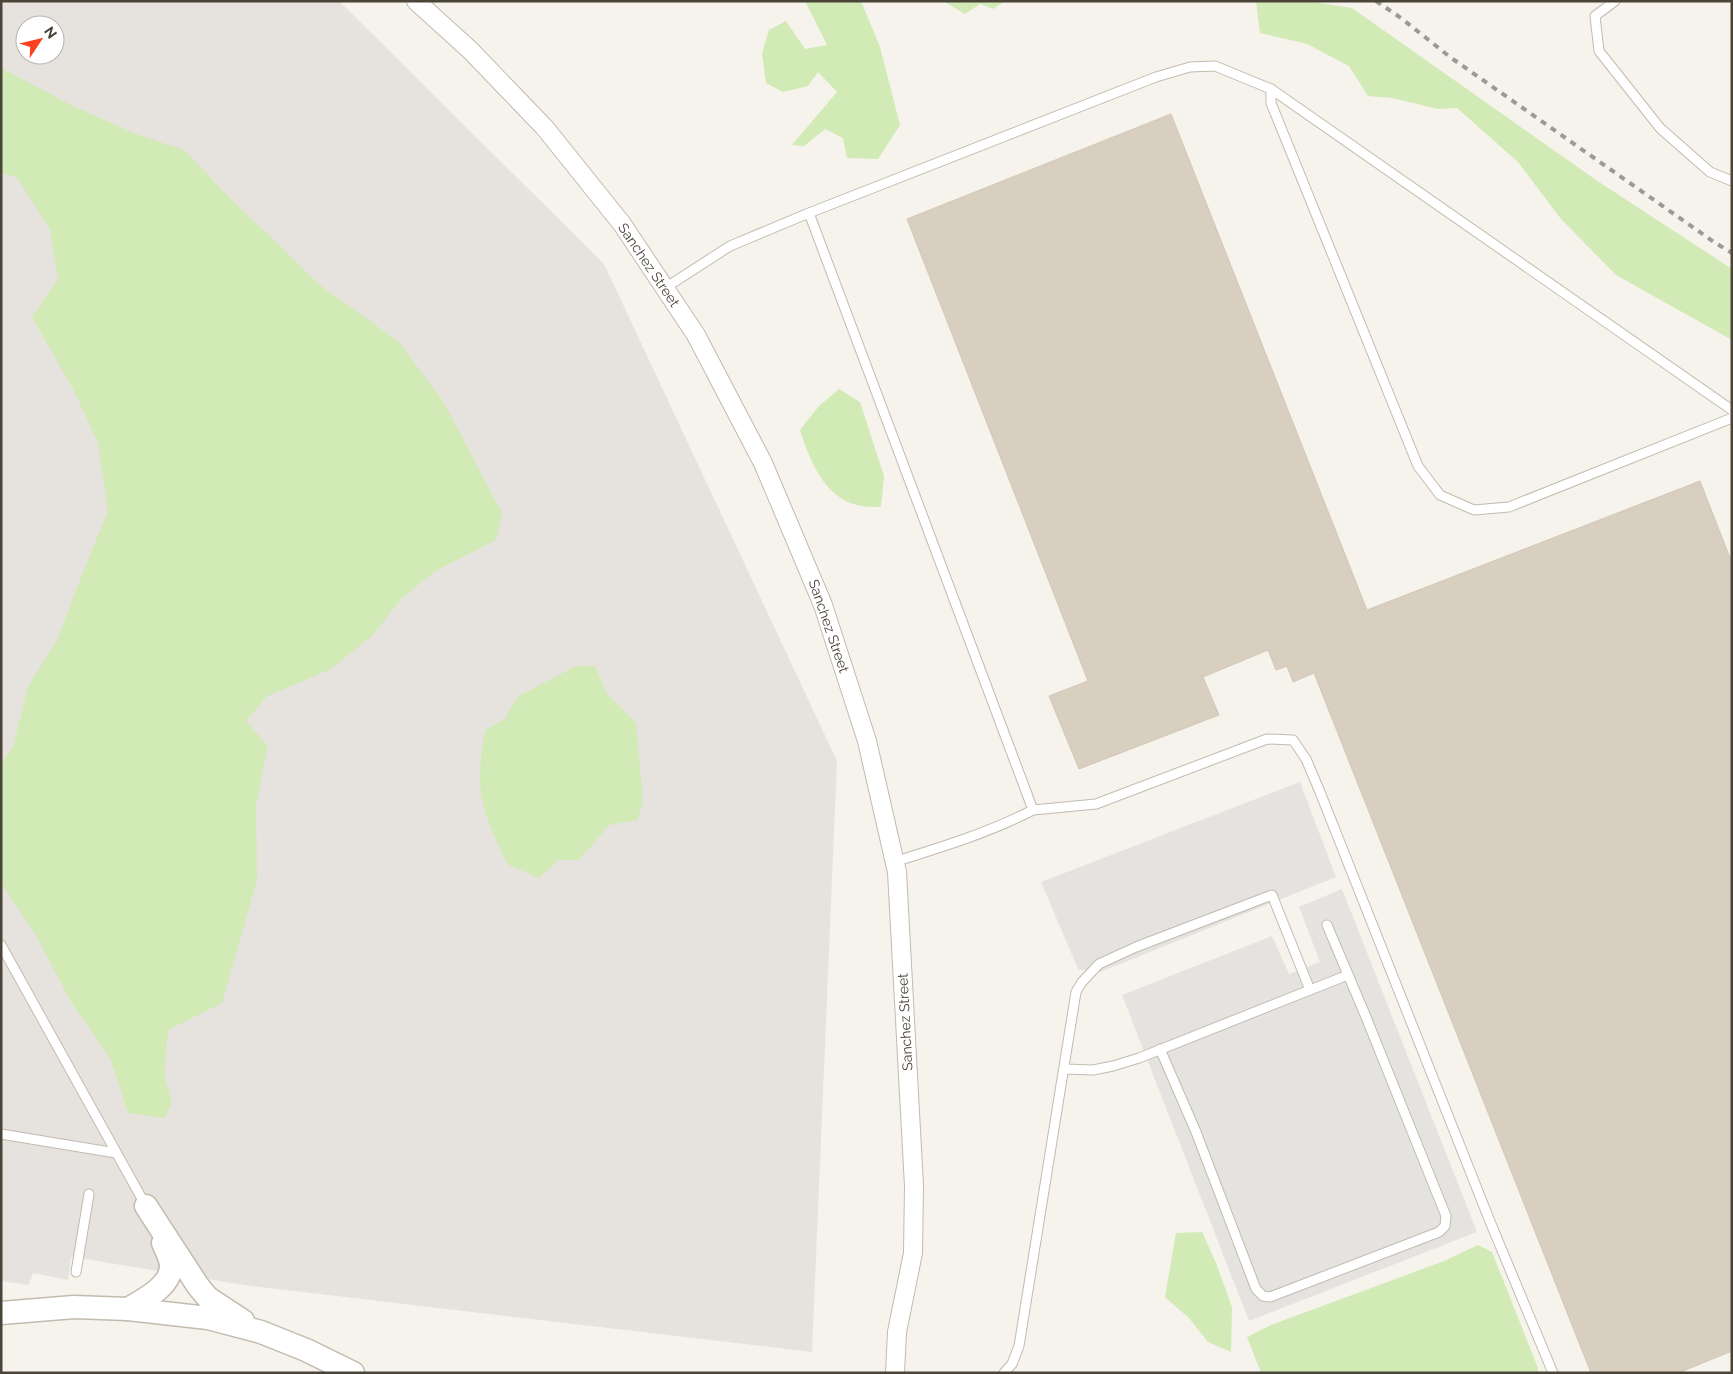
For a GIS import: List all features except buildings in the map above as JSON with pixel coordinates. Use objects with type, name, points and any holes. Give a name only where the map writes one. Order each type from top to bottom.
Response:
[{"type":"street","name":"Sanchez Street","points":[[416,1],[470,50],[545,128],[622,224],[696,335],[763,463],[823,605],[867,740],[897,872],[914,1186],[913,1253],[897,1332],[895,1373]]},
{"type":"street","points":[[128,1309],[151,1295],[166,1282],[171,1268],[168,1254],[146,1206]]},
{"type":"street","points":[[146,1206],[198,1286],[208,1298],[261,1332]]},
{"type":"street","points":[[1,1313],[74,1307],[128,1309],[208,1318],[261,1332],[306,1350],[352,1372]]},
{"type":"lane","points":[[1615,1],[1595,16],[1599,51],[1660,128],[1710,172],[1732,182]]},
{"type":"lane","points":[[665,288],[730,246],[809,213],[1146,81],[1190,67],[1215,66],[1271,89],[1732,410]]},
{"type":"lane","points":[[1271,89],[1271,103],[1418,466],[1440,495],[1474,510],[1509,507],[1732,418]]},
{"type":"lane","points":[[809,213],[1033,810]]},
{"type":"lane","points":[[894,862],[964,840],[1005,824],[1033,810],[1096,804],[1267,739],[1293,740],[1306,759],[1482,1201],[1553,1373]]},
{"type":"lane","points":[[1004,1373],[1012,1364],[1019,1346],[1076,992],[1089,973],[1099,964],[1136,947],[1272,895],[1310,990]]},
{"type":"lane","points":[[1160,1049],[1196,1132],[1256,1289],[1263,1296],[1270,1297],[1439,1232],[1445,1226],[1446,1216],[1327,925]]},
{"type":"lane","points":[[1,945],[146,1206]]},
{"type":"lane","points":[[1065,1069],[1093,1070],[1113,1066],[1348,975]]},
{"type":"lane","points":[[1,1134],[116,1153]]},
{"type":"lane","points":[[76,1272],[89,1194]]},
{"type":"shaded area","points":[[1,1],[339,1],[604,264],[837,761],[812,1352],[244,1285],[29,1250],[1,1262]]},
{"type":"shaded area","points":[[1300,782],[1336,877],[1098,973],[1078,969],[1041,882]]},
{"type":"shaded area","points":[[1342,889],[1477,1232],[1249,1321],[1122,995],[1272,936],[1289,974],[1320,962],[1299,907]]},
{"type":"shaded area","points":[[1,1151],[84,1165],[68,1280],[33,1273],[29,1285],[1,1281]]},
{"type":"green space","points":[[805,1],[861,1],[880,47],[900,125],[878,159],[847,158],[843,138],[825,129],[804,146],[792,145],[837,92],[818,72],[808,86],[783,92],[766,83],[762,53],[769,30],[786,21],[805,49],[827,45]]},
{"type":"green space","points":[[943,1],[1005,1],[993,9],[980,4],[965,14]]},
{"type":"green space","points":[[1256,1],[1308,1],[1352,8],[1596,180],[1732,269],[1732,340],[1616,275],[1561,219],[1518,162],[1457,108],[1438,109],[1392,98],[1368,96],[1349,66],[1307,44],[1260,33]]},
{"type":"green space","points":[[1,68],[73,106],[136,134],[184,150],[228,196],[321,286],[399,342],[443,401],[502,513],[496,540],[435,571],[401,599],[372,636],[329,670],[267,696],[246,721],[268,746],[256,805],[257,880],[222,1003],[168,1030],[164,1074],[172,1102],[165,1118],[128,1113],[110,1058],[73,1005],[35,934],[1,883],[1,763],[13,747],[28,687],[57,640],[108,511],[98,443],[73,389],[32,317],[58,279],[50,230],[17,177],[1,173]]},
{"type":"green space","points":[[839,389],[860,402],[884,476],[881,507],[857,505],[845,501],[835,494],[820,475],[808,453],[800,430],[819,406]]},
{"type":"green space","points":[[576,666],[595,666],[607,694],[636,723],[643,801],[637,820],[609,825],[579,860],[558,860],[539,878],[507,864],[489,824],[482,799],[480,782],[480,764],[485,730],[505,719],[517,697]]},
{"type":"green space","points":[[1202,1232],[1232,1307],[1231,1352],[1208,1342],[1189,1318],[1165,1297],[1176,1233]]},
{"type":"green space","points":[[1478,1245],[1492,1252],[1538,1368],[1538,1373],[1261,1373],[1247,1337],[1271,1325],[1444,1261]]},
{"type":"railway","points":[[1376,1],[1401,18],[1450,57],[1732,253]]}]
